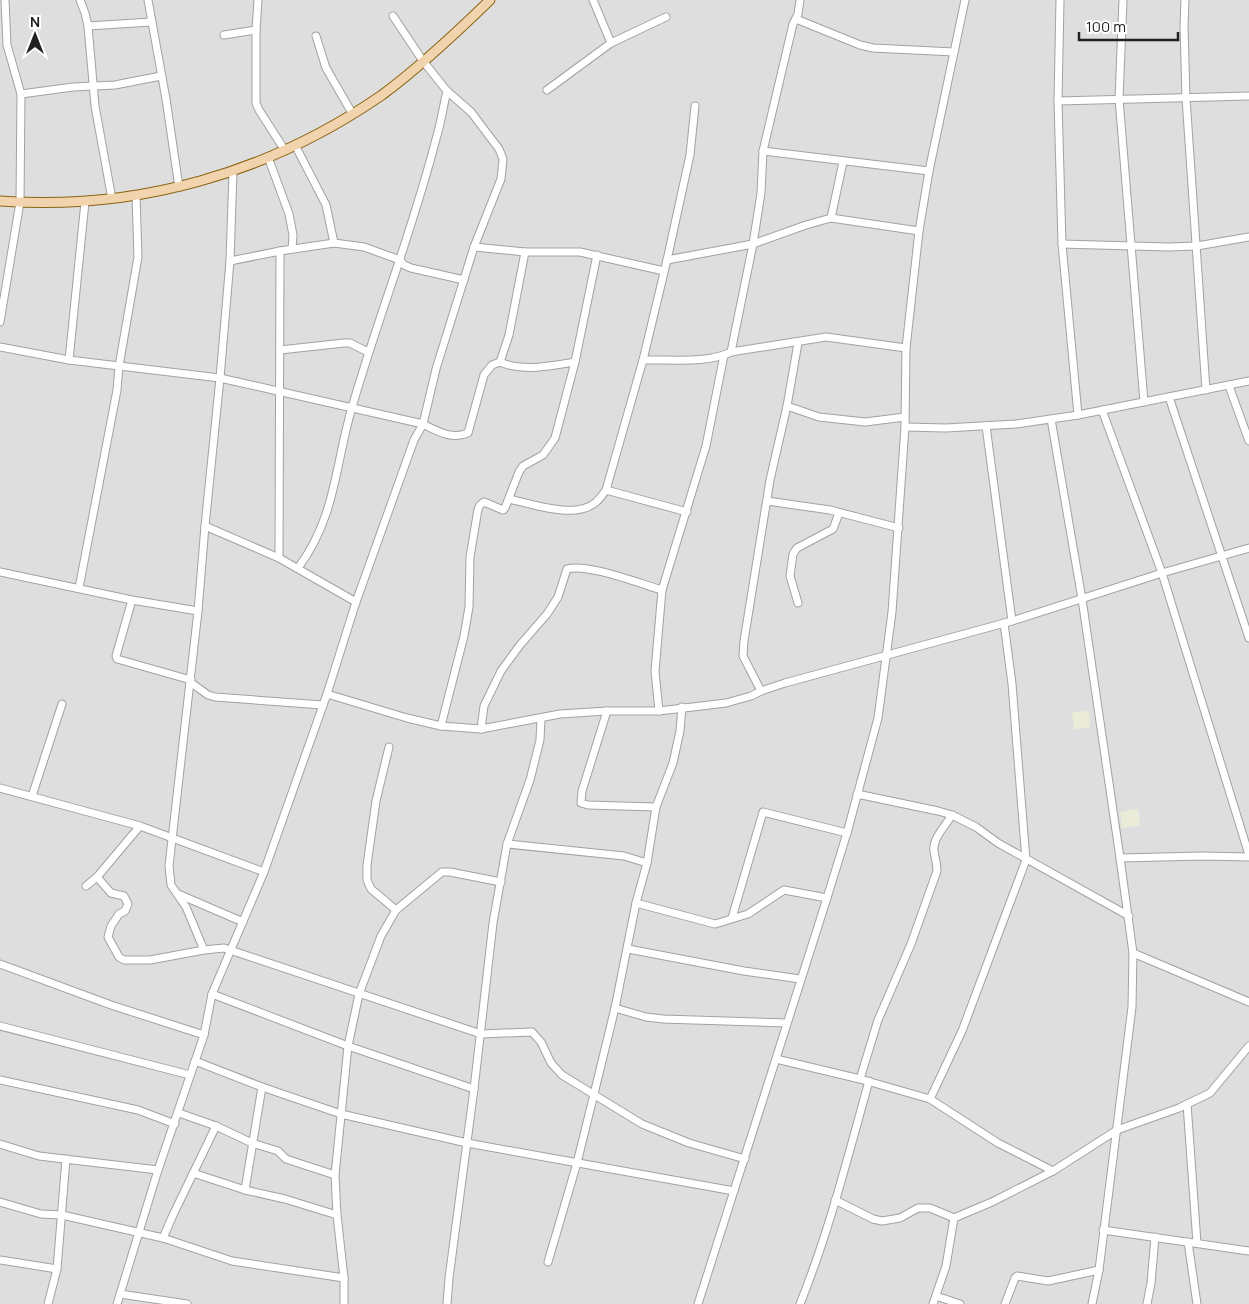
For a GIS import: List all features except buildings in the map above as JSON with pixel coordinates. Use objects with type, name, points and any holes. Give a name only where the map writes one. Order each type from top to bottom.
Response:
[{"type":"main road","points":[[0,201],[85,202],[136,196],[195,184],[268,157],[295,145],[382,94],[490,0]]},
{"type":"street","points":[[0,322],[20,202],[21,94],[7,45],[4,0]]},
{"type":"street","points":[[80,0],[88,26],[92,86],[112,198]]},
{"type":"street","points":[[148,0],[179,187]]},
{"type":"street","points":[[258,0],[256,103],[258,110],[284,149]]},
{"type":"street","points":[[594,0],[611,43]]},
{"type":"street","points":[[659,711],[655,671],[662,590],[706,446],[728,353],[753,244],[761,193],[763,151],[792,24],[796,19],[800,0]]},
{"type":"street","points":[[698,1304],[847,833],[878,718],[887,656],[899,528],[905,427],[906,348],[919,231],[929,171],[965,0]]},
{"type":"street","points":[[1060,0],[1058,101],[1062,244],[1078,415]]},
{"type":"street","points":[[1122,0],[1120,99],[1144,402]]},
{"type":"street","points":[[1185,0],[1186,98],[1206,390]]},
{"type":"street","points":[[117,1304],[158,1170],[204,1035],[212,994],[264,872],[327,694],[356,602],[414,440],[422,424],[436,369],[474,247],[501,179],[503,159],[499,149],[471,112],[447,91],[422,61],[393,16]]},
{"type":"street","points":[[547,90],[611,43],[666,17]]},
{"type":"street","points":[[796,19],[873,48],[954,52]]},
{"type":"street","points":[[88,26],[151,22]]},
{"type":"street","points":[[224,35],[256,30]]},
{"type":"street","points":[[316,36],[326,68],[352,113]]},
{"type":"street","points":[[21,94],[73,87],[115,85],[161,76]]},
{"type":"street","points":[[298,568],[310,552],[320,531],[335,483],[351,408],[400,260],[437,139],[447,91]]},
{"type":"street","points":[[1058,101],[1249,96]]},
{"type":"street","points":[[509,499],[566,511],[581,509],[595,504],[606,490],[643,360],[667,260],[690,156],[695,106]]},
{"type":"street","points":[[295,145],[326,205],[334,242]]},
{"type":"street","points":[[763,151],[929,171]]},
{"type":"street","points":[[268,157],[289,214],[293,235],[292,249]]},
{"type":"street","points":[[830,218],[843,162]]},
{"type":"street","points":[[204,950],[186,908],[170,885],[169,880],[171,838],[198,611],[220,378],[230,261],[233,171]]},
{"type":"street","points":[[79,588],[117,390],[138,256],[136,196]]},
{"type":"street","points":[[69,360],[85,202]]},
{"type":"street","points":[[667,260],[753,244],[830,218],[919,231]]},
{"type":"street","points":[[1062,244],[1197,246],[1249,238]]},
{"type":"street","points":[[230,261],[334,242],[364,247],[400,260],[404,265],[411,268],[464,280]]},
{"type":"street","points":[[474,247],[525,252],[580,252],[664,271]]},
{"type":"street","points":[[279,558],[278,391],[280,251]]},
{"type":"street","points":[[500,362],[509,335],[525,252]]},
{"type":"street","points":[[441,726],[464,636],[469,607],[470,557],[478,509],[484,502],[503,510],[523,466],[544,455],[555,438],[575,362],[597,255]]},
{"type":"street","points":[[643,360],[709,358],[728,353],[826,337],[906,348]]},
{"type":"street","points":[[761,691],[743,656],[767,501],[798,342]]},
{"type":"street","points":[[280,350],[350,343],[368,352]]},
{"type":"street","points":[[0,347],[69,360],[220,378],[422,424],[445,434],[456,436],[468,433],[484,375],[492,365],[500,362],[508,366],[524,367],[551,366],[575,362]]},
{"type":"street","points":[[905,427],[946,428],[1016,424],[1078,415],[1249,382]]},
{"type":"street","points":[[1229,386],[1249,441]]},
{"type":"street","points":[[1169,397],[1249,638]]},
{"type":"street","points":[[787,406],[819,417],[865,422],[905,417]]},
{"type":"street","points":[[1102,410],[1162,573],[1249,856],[1120,858]]},
{"type":"street","points":[[1051,419],[1082,599],[1133,953],[1132,1007],[1099,1270],[1092,1304]]},
{"type":"street","points":[[930,1099],[962,1031],[1026,860],[1008,622],[986,426]]},
{"type":"street","points":[[606,490],[687,512]]},
{"type":"street","points":[[767,501],[830,510],[899,528]]},
{"type":"street","points":[[798,603],[790,576],[792,554],[797,548],[833,529],[840,513]]},
{"type":"street","points":[[205,526],[279,558],[356,602]]},
{"type":"street","points":[[327,694],[406,718],[441,726],[481,729],[560,714],[607,711],[659,711],[726,703],[750,696],[784,682],[887,656],[1008,622],[1162,573],[1249,548]]},
{"type":"street","points":[[481,729],[484,706],[501,671],[520,645],[547,614],[558,597],[567,569],[574,567],[601,572],[662,590]]},
{"type":"street","points":[[0,572],[132,600],[198,611]]},
{"type":"street","points":[[132,600],[116,658],[119,661],[190,681],[208,695],[215,697],[323,705]]},
{"type":"street","points":[[32,796],[62,704]]},
{"type":"street","points":[[548,1262],[577,1163],[615,1008],[636,903],[647,863],[656,807],[673,763],[680,731],[682,707]]},
{"type":"street","points":[[607,711],[582,791],[581,803],[588,806],[656,807]]},
{"type":"street","points":[[447,1304],[493,923],[507,844],[530,780],[540,740],[541,719]]},
{"type":"street","points":[[389,747],[376,801],[367,865],[367,880],[371,889],[396,910]]},
{"type":"street","points":[[0,788],[140,826],[264,872]]},
{"type":"street","points":[[857,794],[938,810],[952,815],[976,827],[1026,860],[1129,916]]},
{"type":"street","points":[[732,918],[763,812],[847,833]]},
{"type":"street","points":[[860,1078],[878,1020],[911,944],[937,872],[937,861],[934,852],[935,841],[952,815]]},
{"type":"street","points":[[86,886],[97,877],[140,826]]},
{"type":"street","points":[[507,844],[624,856],[647,863]]},
{"type":"street","points":[[344,1304],[344,1278],[335,1175],[348,1046],[359,994],[381,936],[396,910],[442,872],[501,882]]},
{"type":"street","points":[[97,877],[111,892],[124,896],[128,904],[126,911],[119,914],[111,926],[108,937],[119,957],[124,960],[150,960],[224,948],[481,1034],[532,1032],[541,1042],[551,1063],[562,1075],[642,1124],[689,1143],[745,1159]]},
{"type":"street","points":[[636,903],[715,924],[748,914],[784,890],[827,898]]},
{"type":"street","points":[[178,894],[243,922]]},
{"type":"street","points":[[628,949],[744,971],[800,979]]},
{"type":"street","points":[[1133,953],[1249,1002]]},
{"type":"street","points":[[0,964],[111,1005],[204,1035]]},
{"type":"street","points":[[212,994],[348,1046],[474,1089]]},
{"type":"street","points":[[615,1008],[646,1017],[664,1019],[786,1023]]},
{"type":"street","points":[[0,1026],[190,1075]]},
{"type":"street","points":[[835,1200],[873,1219],[900,1218],[918,1208],[930,1208],[954,1218],[992,1202],[1053,1170],[1117,1130],[1187,1104],[1210,1093],[1249,1046]]},
{"type":"street","points":[[776,1059],[860,1078],[930,1099],[998,1143],[1053,1170]]},
{"type":"street","points":[[195,1061],[262,1087],[341,1114],[467,1143],[734,1191]]},
{"type":"street","points":[[0,1080],[138,1110],[175,1124]]},
{"type":"street","points":[[800,1304],[813,1272],[869,1081]]},
{"type":"street","points":[[245,1190],[262,1087]]},
{"type":"street","points":[[1187,1104],[1191,1176],[1198,1243]]},
{"type":"street","points":[[179,1113],[216,1126],[252,1143],[278,1151],[286,1159],[335,1175]]},
{"type":"street","points":[[164,1238],[216,1126]]},
{"type":"street","points":[[0,1144],[39,1156],[158,1170]]},
{"type":"street","points":[[48,1304],[57,1269],[66,1159]]},
{"type":"street","points":[[193,1173],[245,1190],[285,1199],[337,1215]]},
{"type":"street","points":[[0,1202],[41,1214],[62,1215],[164,1238],[232,1261],[344,1278]]},
{"type":"street","points":[[933,1304],[946,1266],[954,1218]]},
{"type":"street","points":[[1103,1230],[1249,1250]]},
{"type":"street","points":[[1147,1304],[1155,1237]]},
{"type":"street","points":[[1188,1242],[1197,1304]]},
{"type":"street","points":[[0,1260],[57,1269]]},
{"type":"street","points":[[1005,1304],[1017,1276],[1048,1281],[1099,1270]]},
{"type":"street","points":[[120,1294],[187,1304]]},
{"type":"street","points":[[936,1296],[960,1304]]},
{"type":"shaded area","points":[[0,0],[1249,0],[1249,1304],[0,1304]]},
{"type":"green space","points":[[1089,711],[1090,728],[1074,729],[1072,712]]},
{"type":"green space","points":[[1138,809],[1140,825],[1122,828],[1120,812]]}]
